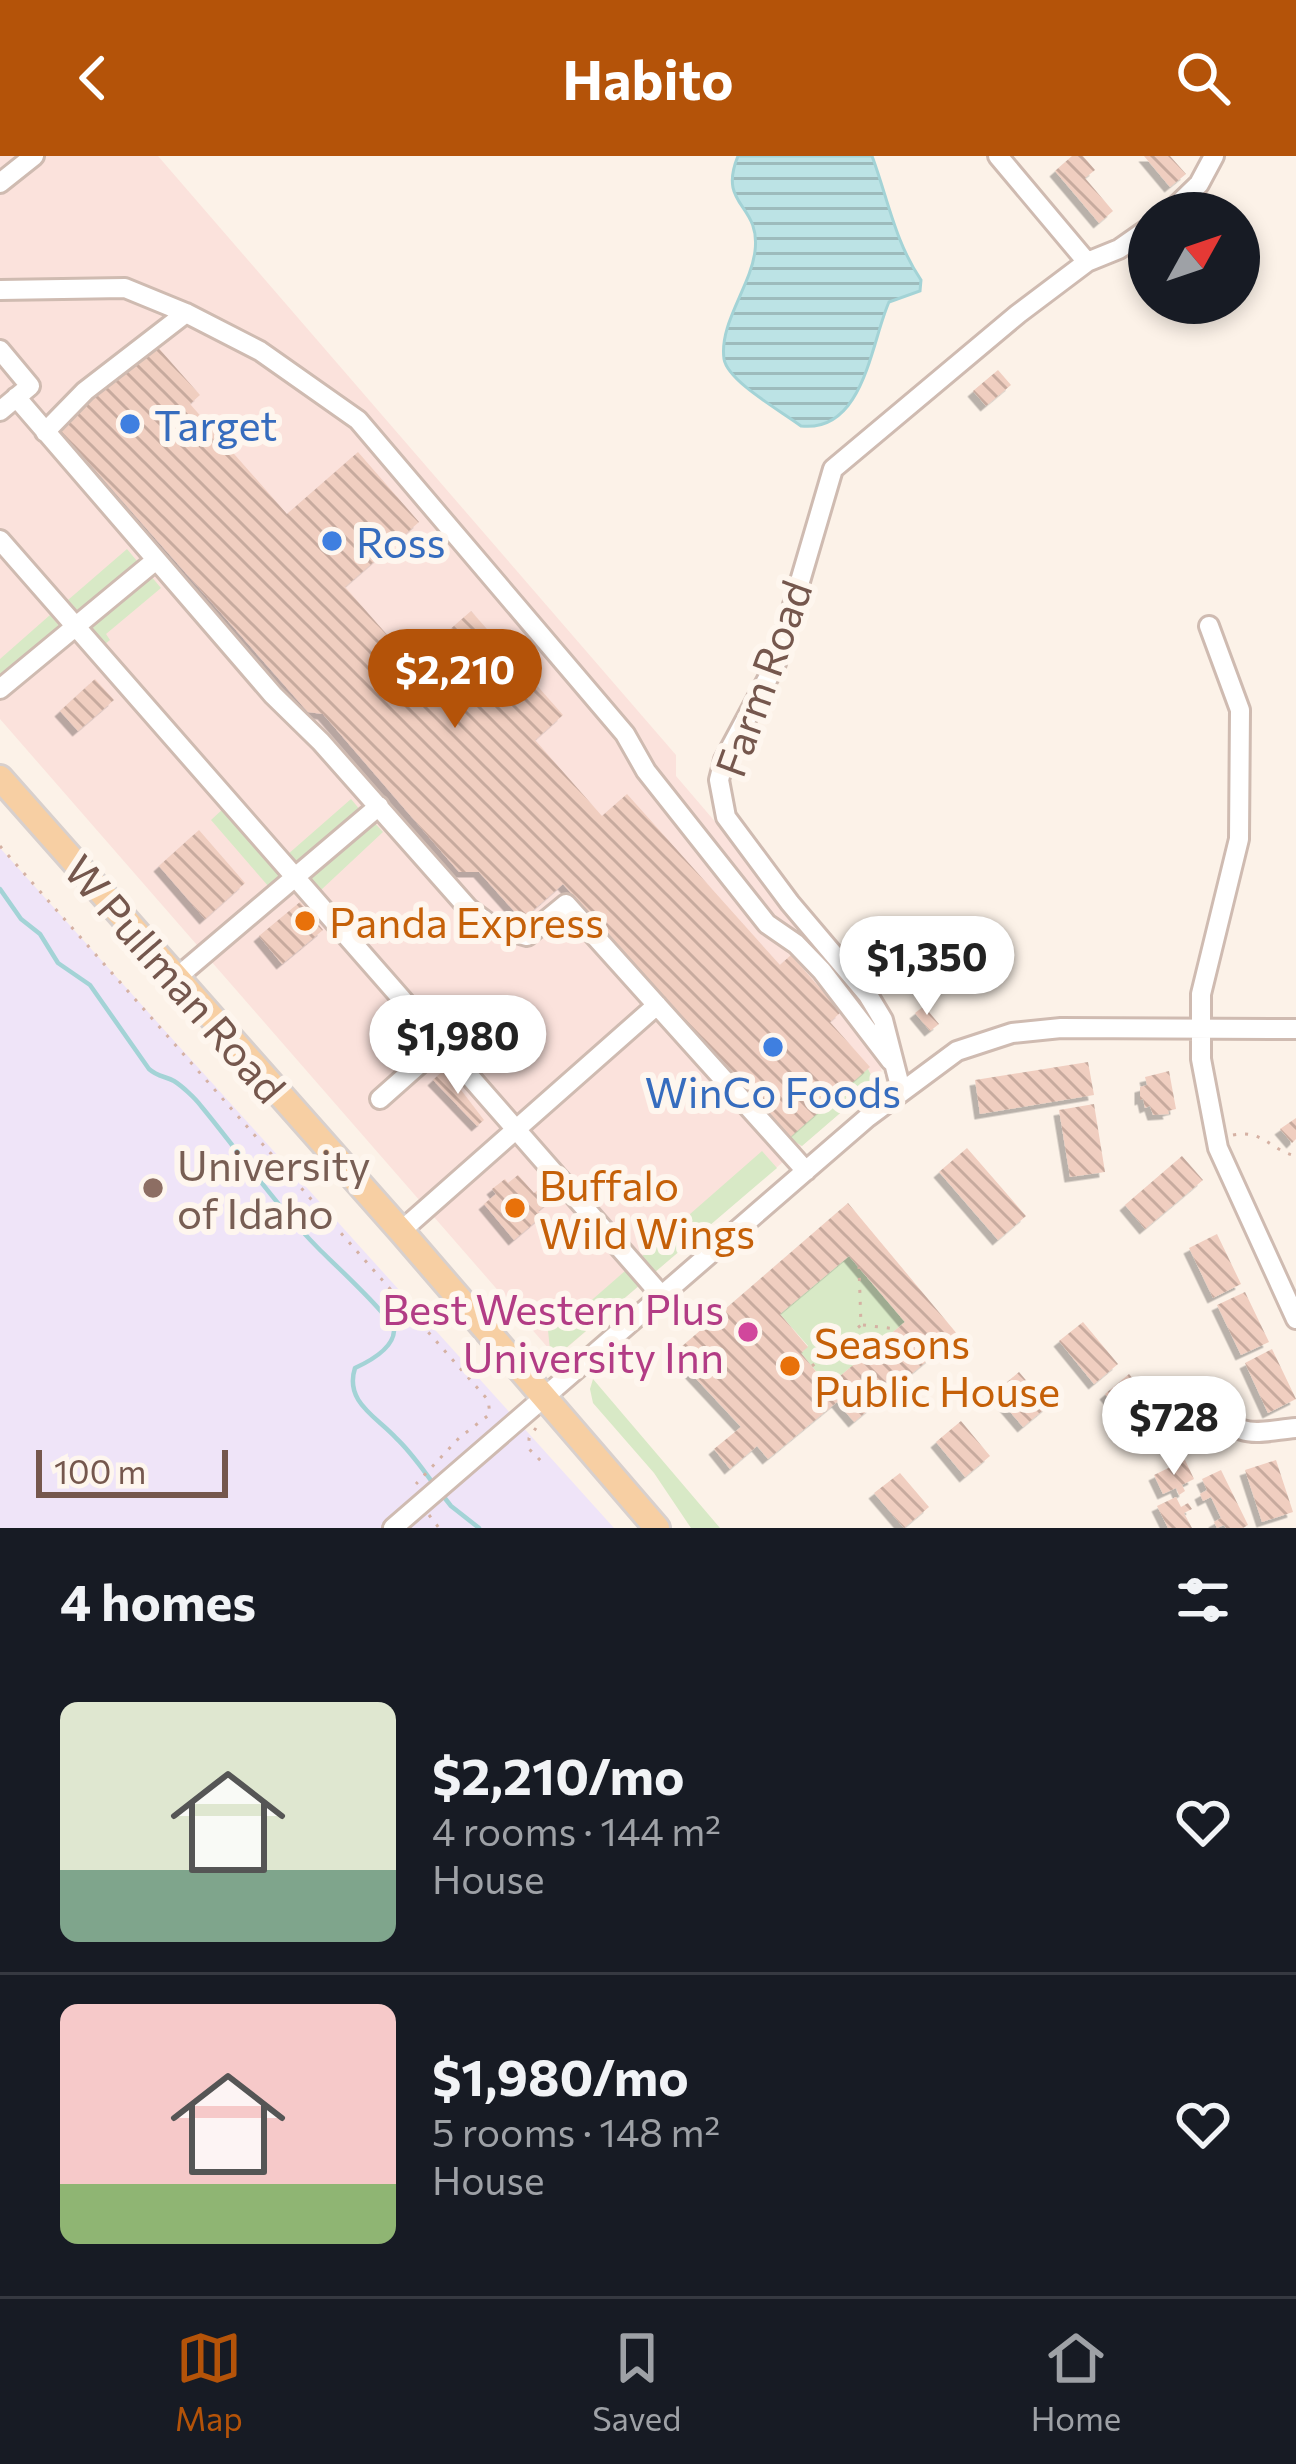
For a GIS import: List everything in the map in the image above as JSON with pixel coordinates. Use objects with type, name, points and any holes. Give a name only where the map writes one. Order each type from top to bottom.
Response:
[{"type":"main road","name":"W Pullman Road","points":[[0,778],[543,1396]]},
{"type":"main road","points":[[543,1396],[657,1528]]},
{"type":"street","points":[[0,184],[34,156]]},
{"type":"street","points":[[998,156],[1087,262]]},
{"type":"street","points":[[1190,192],[1214,156]]},
{"type":"street","name":"Farm Road","points":[[901,1090],[883,1020],[868,994],[765,872],[726,817],[719,780],[724,760],[776,663],[833,469],[1018,314],[1087,262],[1128,243]]},
{"type":"street","points":[[0,290],[125,288],[260,351],[358,420],[625,734],[646,770],[766,924],[796,944],[822,971],[891,1061]]},
{"type":"street","points":[[45,432],[86,392],[186,313]]},
{"type":"street","points":[[0,350],[30,386],[0,411]]},
{"type":"street","points":[[16,397],[273,695],[468,908],[492,926],[527,936],[566,904],[806,1171]]},
{"type":"street","points":[[0,540],[661,1295]]},
{"type":"street","points":[[0,689],[155,560]]},
{"type":"street","points":[[1209,626],[1240,710],[1239,839],[1202,994],[1201,1059],[1218,1148],[1296,1319]]},
{"type":"street","points":[[175,980],[379,806]]},
{"type":"street","points":[[401,1231],[657,1005]]},
{"type":"street","points":[[393,1528],[426,1509],[543,1396],[901,1090],[957,1051],[1012,1033],[1061,1028],[1296,1029]]},
{"type":"street","points":[[380,1099],[442,1044]]},
{"type":"street","points":[[1221,1398],[1224,1415],[1234,1428],[1296,1428]]},
{"type":"path","points":[[0,846],[491,1404],[485,1420],[459,1438],[416,1484]]},
{"type":"path","points":[[1227,1137],[1258,1135],[1296,1156]]},
{"type":"path","points":[[859,1267],[861,1325]]},
{"type":"path","points":[[812,1366],[861,1325],[897,1329]]},
{"type":"path","points":[[536,1428],[528,1443],[546,1466]]},
{"type":"path","points":[[426,1509],[439,1528]]},
{"type":"shaded area","points":[[0,156],[23,156],[32,166],[44,156],[158,156],[676,755],[676,776],[868,1000],[882,1074],[875,1083],[556,1357],[0,719]]},
{"type":"shaded area","name":"University of Idaho","points":[[0,848],[614,1528],[0,1528]]},
{"type":"green space","points":[[127,549],[137,561],[79,612],[68,600]]},
{"type":"green space","points":[[150,575],[161,588],[106,634],[110,640],[105,644],[91,627]]},
{"type":"green space","points":[[50,615],[61,628],[0,681],[0,659]]},
{"type":"green space","points":[[351,799],[361,811],[298,867],[287,855]]},
{"type":"green space","points":[[224,808],[281,875],[269,887],[211,820]]},
{"type":"green space","points":[[373,821],[383,832],[321,890],[311,879]]},
{"type":"green space","points":[[867,1067],[875,1083],[802,1146],[785,1136]]},
{"type":"green space","points":[[762,1151],[777,1168],[559,1354],[550,1350],[547,1320],[560,1314],[569,1320]]},
{"type":"green space","points":[[849,1256],[905,1322],[828,1386],[801,1353],[808,1346],[780,1314]]},
{"type":"green space","points":[[593,1379],[720,1528],[691,1528],[654,1473],[593,1403]]},
{"type":"water","points":[[738,156],[872,156],[898,235],[921,280],[920,291],[889,302],[862,382],[839,415],[822,424],[801,426],[745,387],[724,359],[726,332],[755,251],[752,223],[733,186]]},
{"type":"building","points":[[1072,156],[1083,156],[1095,170],[1085,178],[1113,211],[1099,223],[1055,171]]},
{"type":"building","points":[[1144,156],[1170,156],[1186,174],[1170,187]]},
{"type":"building","points":[[155,344],[200,395],[190,404],[287,514],[358,452],[419,522],[345,587],[412,663],[471,611],[563,715],[535,740],[602,816],[627,794],[780,965],[791,955],[841,1012],[830,1022],[870,1067],[788,1139],[563,884],[522,920],[479,872],[459,872],[323,714],[308,712],[59,429]]},
{"type":"building","points":[[998,370],[1011,385],[986,406],[973,391]]},
{"type":"building","points":[[95,679],[114,700],[78,731],[60,711]]},
{"type":"building","points":[[199,830],[245,883],[205,919],[159,866]]},
{"type":"building","points":[[300,902],[323,930],[282,964],[259,936]]},
{"type":"building","points":[[924,1006],[939,1024],[930,1031],[915,1013]]},
{"type":"building","points":[[1088,1062],[1094,1095],[980,1114],[975,1080]]},
{"type":"building","points":[[445,1069],[484,1120],[477,1126],[433,1080]]},
{"type":"building","points":[[1169,1071],[1176,1109],[1153,1115],[1150,1106],[1145,1108],[1140,1100],[1140,1087],[1147,1085],[1145,1077]]},
{"type":"building","points":[[1094,1104],[1105,1172],[1070,1177],[1059,1110]]},
{"type":"building","points":[[1296,1118],[1296,1139],[1292,1143],[1280,1129]]},
{"type":"building","points":[[967,1148],[1026,1216],[998,1240],[939,1172]]},
{"type":"building","points":[[1182,1156],[1203,1180],[1145,1229],[1125,1205]]},
{"type":"building","name":"Buffalo Wild Wings","points":[[518,1175],[534,1193],[539,1189],[550,1201],[538,1211],[542,1216],[514,1240],[484,1204],[496,1194],[492,1189]]},
{"type":"building","name":"Best Western Plus University Inn","points":[[848,1203],[958,1335],[854,1422],[837,1402],[768,1459],[757,1446],[730,1469],[714,1449],[741,1427],[673,1354]],"holes":[[[849,1256],[905,1322],[828,1386],[801,1353],[808,1347],[780,1314]]]},
{"type":"building","points":[[1217,1234],[1241,1284],[1213,1298],[1189,1248]]},
{"type":"building","points":[[1245,1292],[1269,1342],[1241,1355],[1217,1305]]},
{"type":"building","points":[[1083,1322],[1118,1364],[1094,1384],[1059,1341]]},
{"type":"building","points":[[1272,1349],[1296,1399],[1268,1413],[1245,1363]]},
{"type":"building","points":[[1019,1372],[1048,1406],[1023,1427],[994,1393]]},
{"type":"building","points":[[1129,1374],[1164,1417],[1140,1436],[1105,1394]]},
{"type":"building","points":[[1201,1403],[1215,1403],[1217,1442],[1202,1443]]},
{"type":"building","points":[[1185,1405],[1187,1445],[1172,1445],[1171,1406]]},
{"type":"building","points":[[961,1421],[990,1456],[965,1477],[936,1442]]},
{"type":"building","points":[[1185,1460],[1194,1479],[1182,1485],[1185,1491],[1179,1495],[1176,1488],[1163,1494],[1154,1475]]},
{"type":"building","points":[[1276,1460],[1293,1512],[1262,1522],[1245,1470]]},
{"type":"building","points":[[1221,1470],[1248,1525],[1243,1528],[1217,1528],[1214,1522],[1221,1518],[1211,1497],[1203,1501],[1200,1494],[1207,1490],[1202,1479]]},
{"type":"building","points":[[900,1473],[929,1507],[904,1528],[874,1493]]},
{"type":"building","points":[[1176,1497],[1181,1507],[1188,1503],[1192,1509],[1184,1513],[1192,1528],[1168,1528],[1157,1506]]},
{"type":"waterway","points":[[0,889],[21,919],[40,934],[58,963],[90,985],[149,1069],[174,1081],[195,1099],[288,1216],[391,1325],[394,1331],[389,1344],[355,1368],[354,1390],[364,1408],[406,1448],[433,1483]]},
{"type":"waterway","points":[[440,1492],[479,1528]]},
{"type":"place","name":"Target","points":[[130,424]]},
{"type":"place","name":"Ross","points":[[332,541]]},
{"type":"place","name":"Panda Express","points":[[305,921]]},
{"type":"place","name":"WinCo Foods","points":[[773,1047]]},
{"type":"place","name":"University of Idaho","points":[[153,1188]]},
{"type":"place","name":"Buffalo Wild Wings","points":[[515,1208]]},
{"type":"place","name":"Best Western Plus University Inn","points":[[748,1332]]},
{"type":"place","name":"Seasons Public House","points":[[790,1366]]}]
